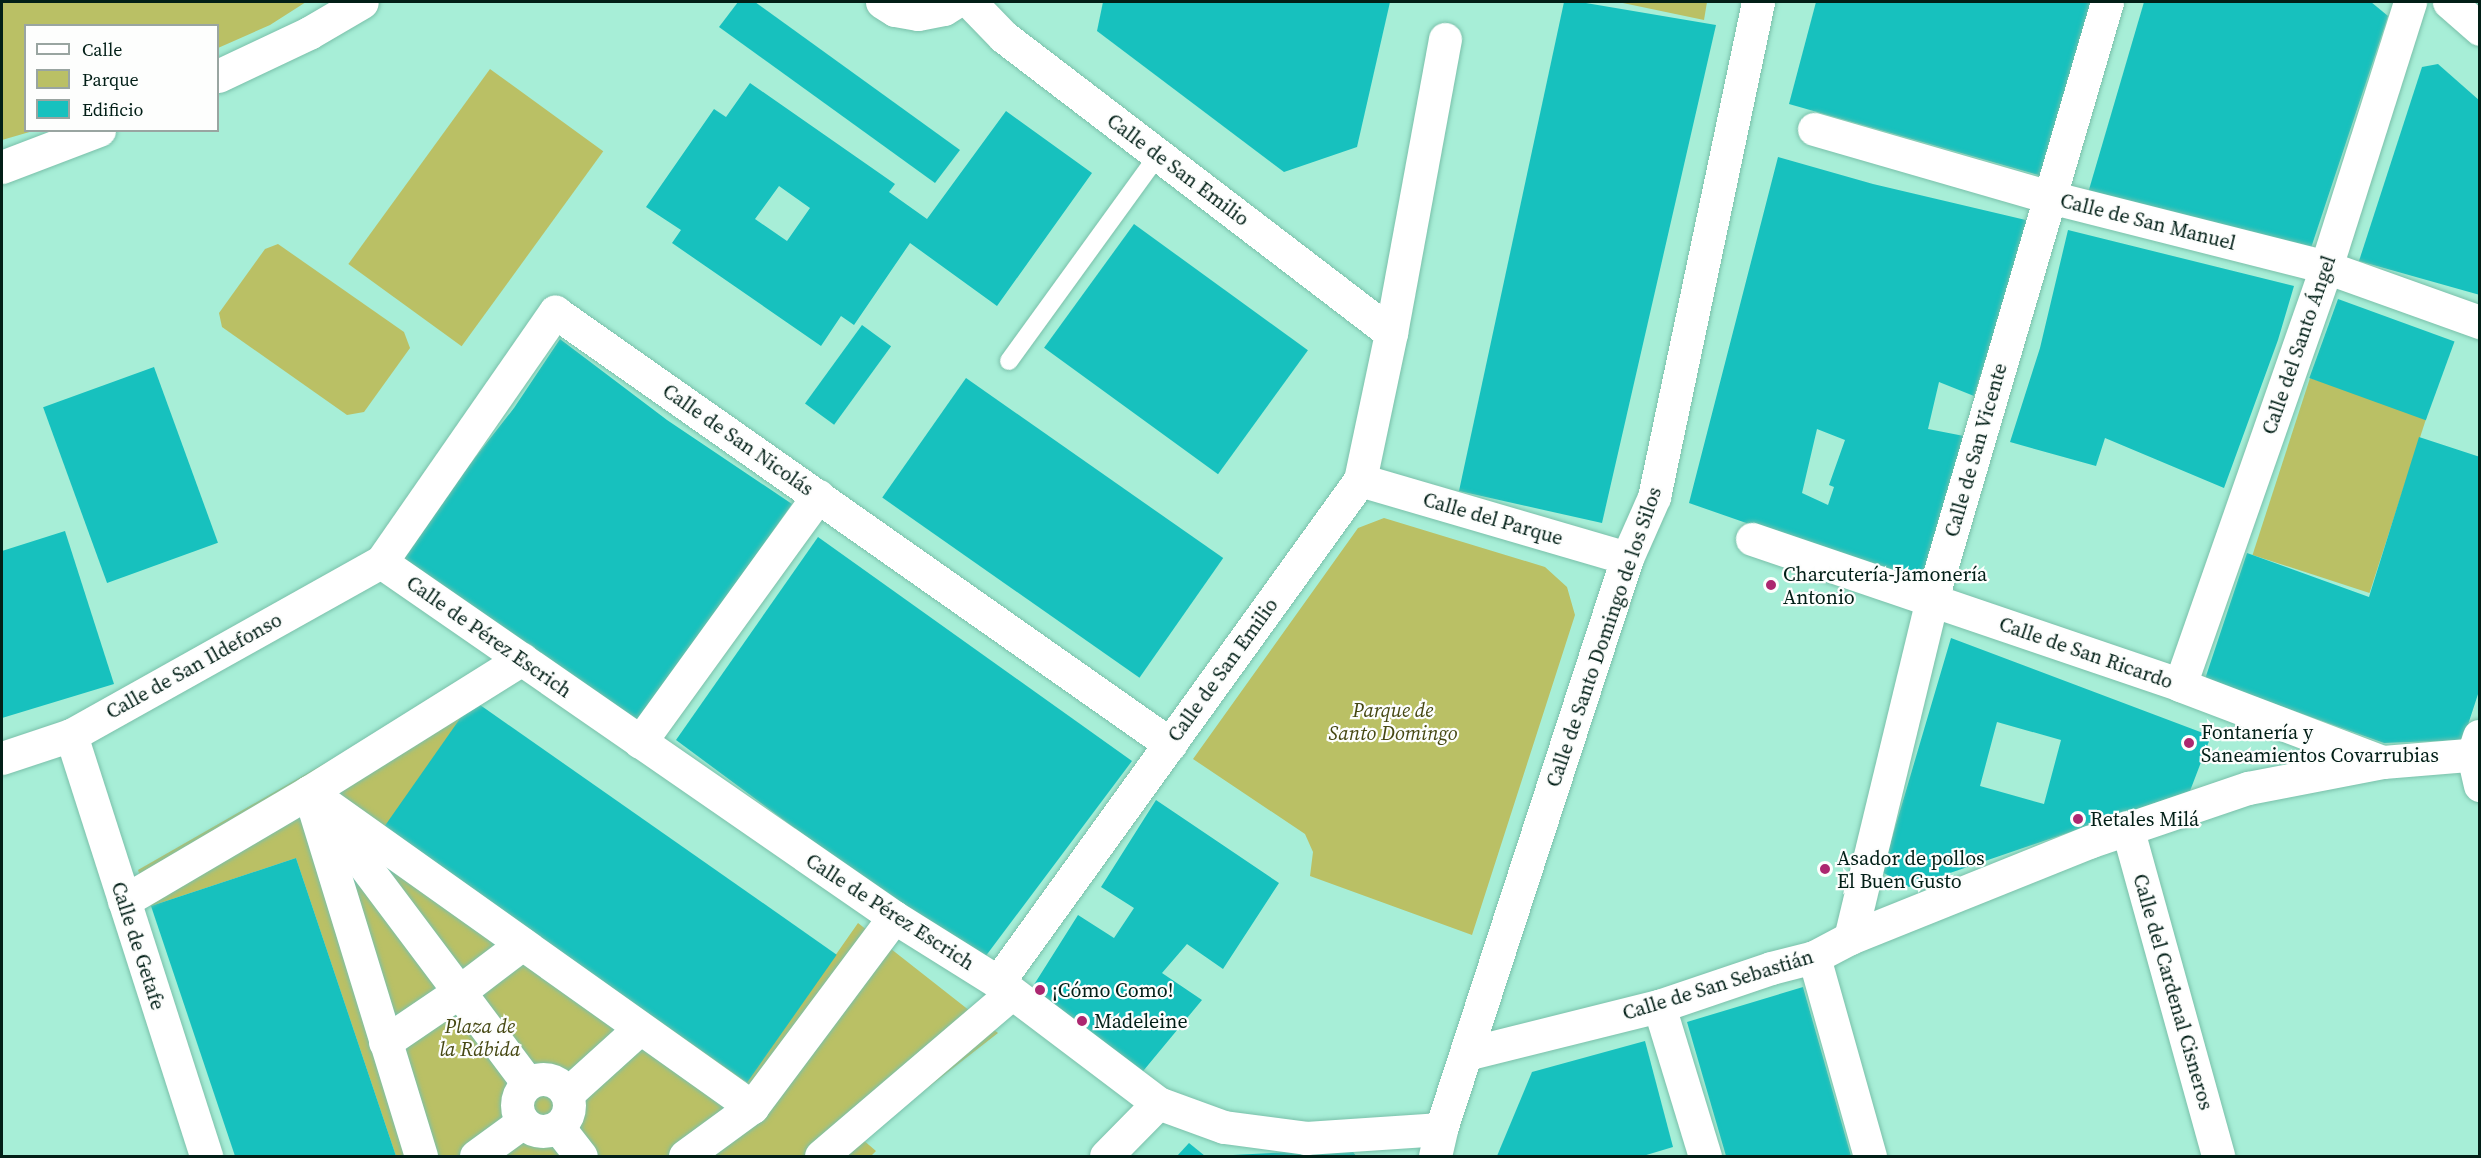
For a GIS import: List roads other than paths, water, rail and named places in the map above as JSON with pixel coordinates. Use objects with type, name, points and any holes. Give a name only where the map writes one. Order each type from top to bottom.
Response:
[{"type":"street","points":[[219,76],[309,33],[362,2]]},
{"type":"street","points":[[882,2],[895,10],[918,14],[944,9],[955,2]]},
{"type":"street","name":"Calle de San Emilio","points":[[970,2],[1004,36],[1391,333]]},
{"type":"street","name":"Calle de Santo Domingo de los Silos","points":[[1438,1143],[1627,558],[1654,497],[1758,2]]},
{"type":"street","name":"Calle de San Vicente","points":[[1851,938],[1932,599],[2107,2]]},
{"type":"street","name":"Calle del Santo Ángel","points":[[2180,685],[2326,267],[2410,2]]},
{"type":"street","points":[[2449,2],[2480,29]]},
{"type":"street","name":"Calle de San Emilio","points":[[821,1156],[1005,988],[1170,744],[1360,480],[1391,333],[1445,39]]},
{"type":"street","name":"Calle de San Manuel","points":[[1814,129],[2050,197],[2326,267],[2480,322]]},
{"type":"street","points":[[2,168],[94,132]]},
{"type":"street","name":"Calle de San Nicolás","points":[[381,562],[555,312],[1170,744]]},
{"type":"street","name":"Calle del Parque","points":[[1360,480],[1627,558]]},
{"type":"street","points":[[640,742],[818,496]]},
{"type":"street","name":"Calle de San Ricardo","points":[[1752,539],[2180,685],[2383,762]]},
{"type":"street","name":"Calle de Pérez Escrich","points":[[381,562],[894,917],[1005,988],[1158,1103],[1224,1127],[1306,1138],[1438,1143]]},
{"type":"street","name":"Calle de San Ildefonso","points":[[2,758],[71,735],[381,562]]},
{"type":"street","points":[[124,901],[309,792],[522,659]]},
{"type":"street","name":"Calle de Getafe","points":[[71,735],[206,1156]]},
{"type":"street","name":"Calle de San Sebastián","points":[[1466,1054],[1659,1006],[1771,968],[1814,957],[1851,938],[2127,828],[2248,788],[2383,762],[2478,757]]},
{"type":"street","points":[[309,792],[752,1107]]},
{"type":"street","points":[[309,792],[528,1083]]},
{"type":"street","points":[[309,792],[421,1156]]},
{"type":"street","name":"Calle del Cardenal Cisneros","points":[[2127,828],[2218,1156]]},
{"type":"street","points":[[686,1156],[752,1107],[894,917]]},
{"type":"street","points":[[386,1042],[460,991],[522,944]]},
{"type":"street","points":[[1814,957],[1870,1156]]},
{"type":"street","points":[[1659,1006],[1705,1156]]},
{"type":"street","points":[[567,1094],[640,1028]]},
{"type":"street","points":[[538,1079],[550,1079],[560,1085],[567,1094],[569,1106],[566,1118],[558,1127],[546,1131],[533,1130],[523,1122],[516,1106],[518,1097],[528,1083],[538,1079]]},
{"type":"street","points":[[1106,1156],[1158,1103]]},
{"type":"street","points":[[476,1156],[523,1122]]},
{"type":"street","points":[[558,1127],[581,1156]]},
{"type":"lane","points":[[1009,361],[1158,155]]},
{"type":"place","name":"Charcutería-Jamonería Antonio","points":[[1771,585]]},
{"type":"place","name":"Fontanería y Saneamientos Covarrubias","points":[[2189,743]]},
{"type":"place","name":"Retales Milá","points":[[2078,819]]},
{"type":"place","name":"Asador de pollos El Buen Gusto","points":[[1825,869]]},
{"type":"place","name":"¡Cómo Como!","points":[[1040,990]]},
{"type":"place","name":"Madeleine","points":[[1082,1021]]},
{"type":"park label","name":"Parque de Santo Domingo","points":[[1393,722]]},
{"type":"park label","name":"Plaza de la Rábida","points":[[480,1038]]}]
